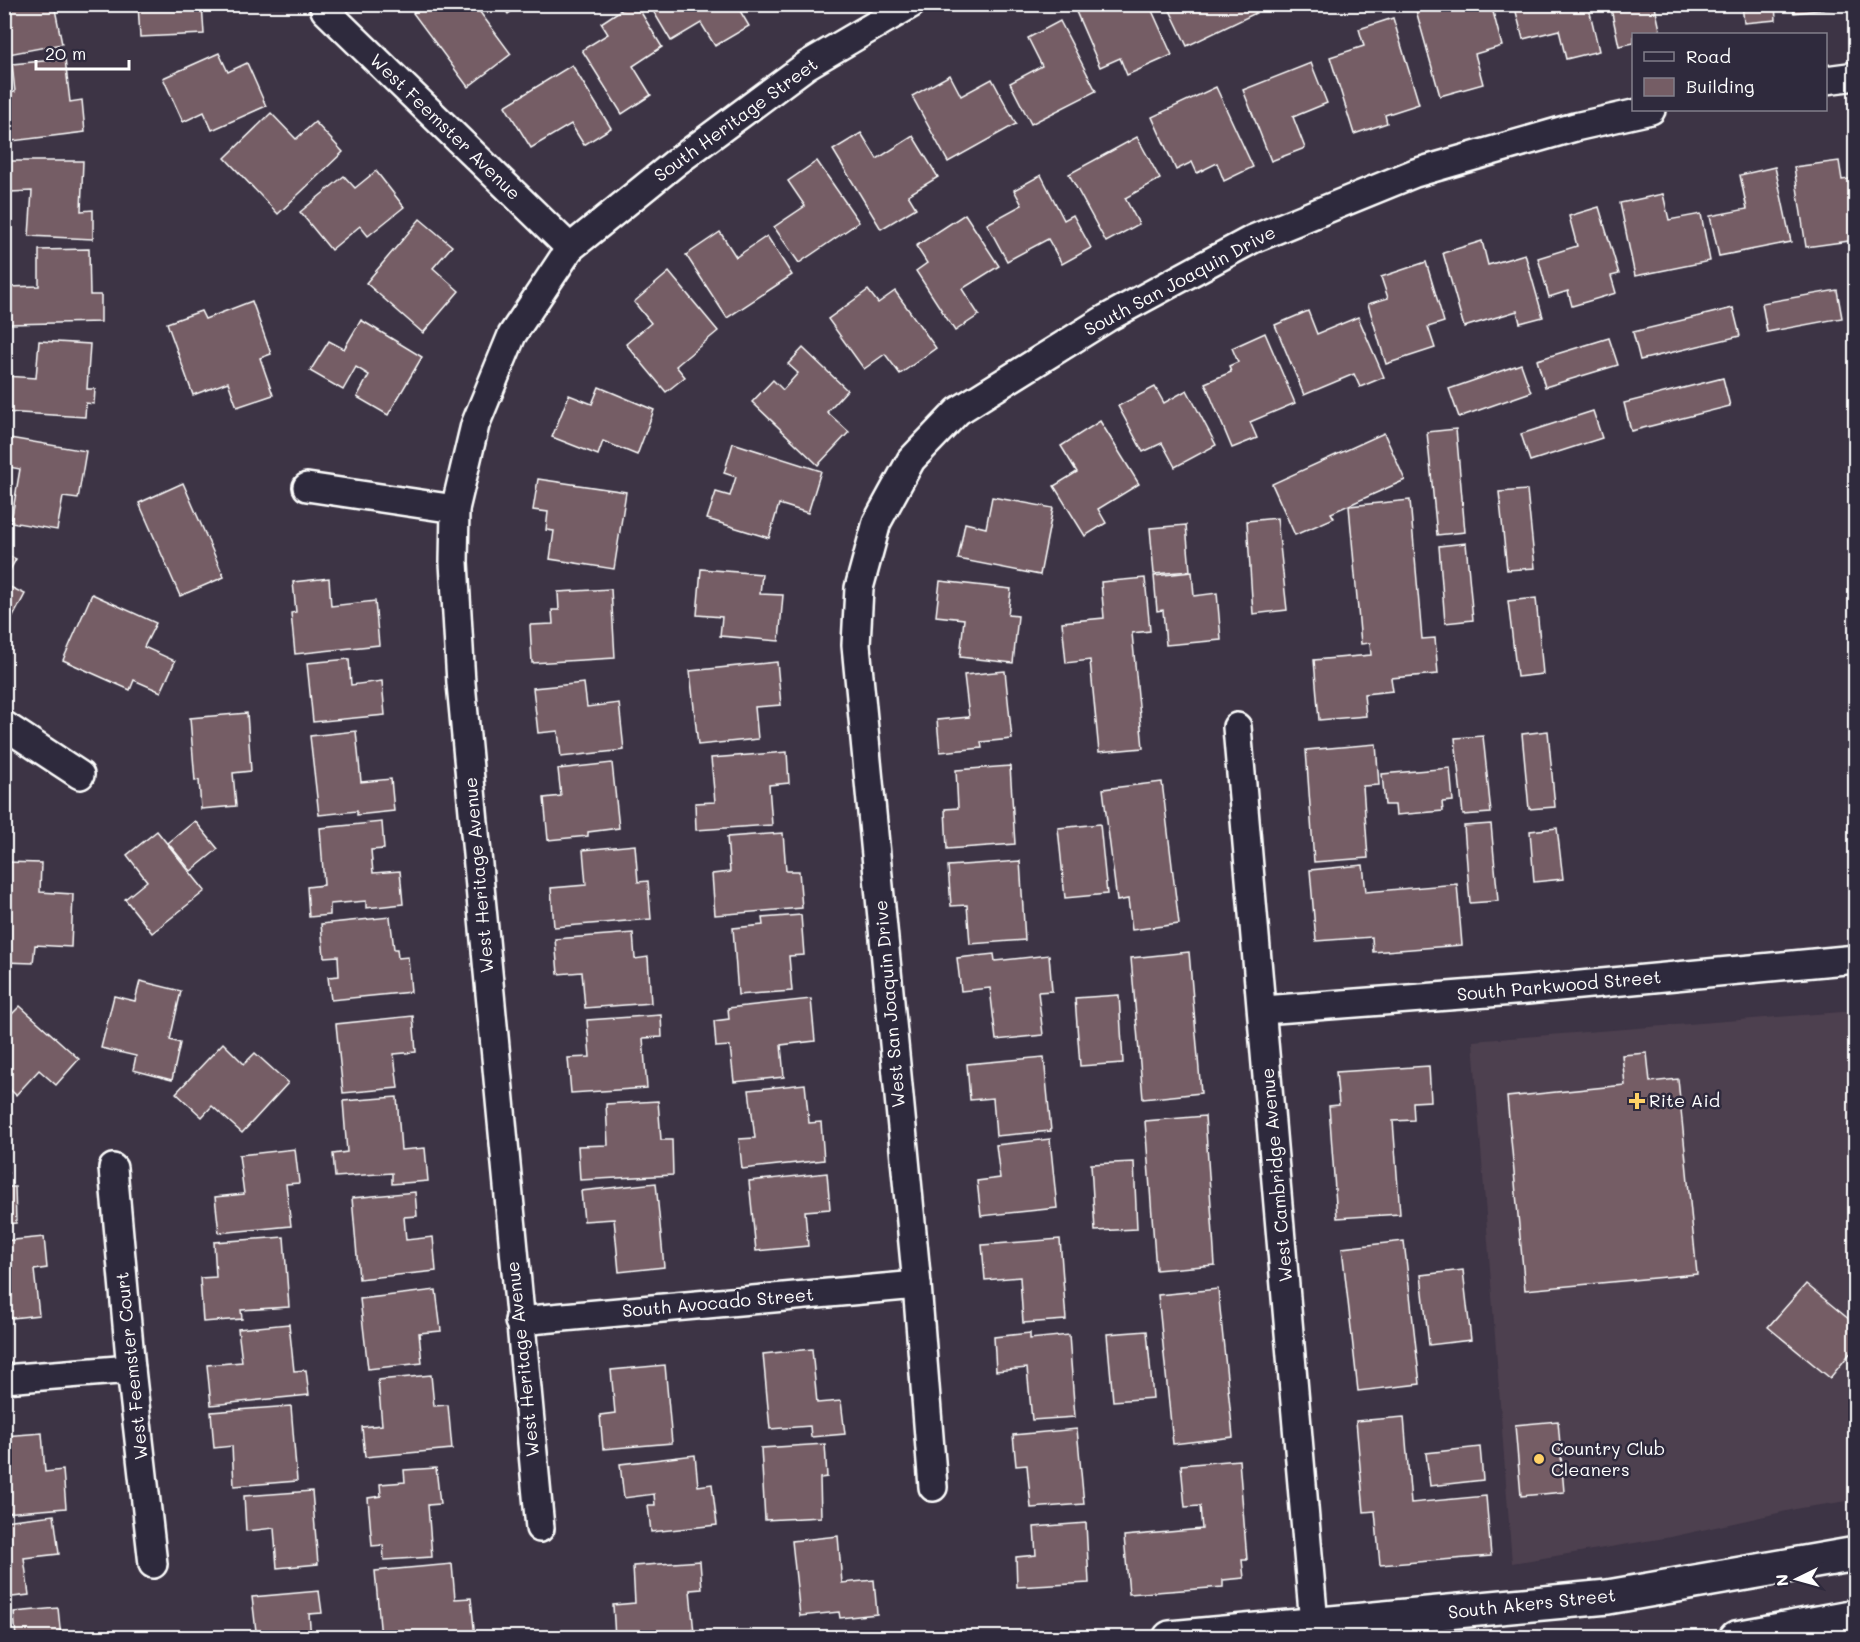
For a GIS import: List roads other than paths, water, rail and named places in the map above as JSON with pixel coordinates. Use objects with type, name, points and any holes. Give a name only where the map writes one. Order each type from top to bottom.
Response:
[{"type":"main road","name":"South Akers Street","points":[[1170,1638],[1312,1631],[1608,1597],[1856,1554]]},
{"type":"main road","points":[[1736,1638],[1856,1616]]},
{"type":"street","name":"West Feemster Avenue","points":[[323,4],[325,10],[570,248]]},
{"type":"street","name":"South Heritage Street","points":[[570,248],[675,163],[807,66],[911,4]]},
{"type":"street","points":[[1827,80],[1856,76]]},
{"type":"street","name":"South San Joaquin Drive","points":[[877,522],[911,460],[958,411],[1107,318],[1243,245],[1415,173],[1575,127],[1647,111]]},
{"type":"street","name":"West Heritage Avenue","points":[[540,1528],[461,683],[454,562],[455,508],[475,425],[512,335],[570,248]]},
{"type":"street","points":[[307,488],[455,508]]},
{"type":"street","name":"West San Joaquin Drive","points":[[877,522],[859,588],[856,645],[917,1285],[933,1487]]},
{"type":"street","points":[[4,725],[80,776]]},
{"type":"street","name":"West Cambridge Avenue","points":[[1237,727],[1263,1010],[1312,1631]]},
{"type":"street","name":"South Parkwood Street","points":[[1263,1010],[1527,990],[1856,959]]},
{"type":"street","name":"West Feemster Court","points":[[113,1168],[131,1369],[153,1564]]},
{"type":"street","name":"South Avocado Street","points":[[519,1321],[917,1285]]},
{"type":"street","points":[[4,1379],[131,1369]]},
{"type":"place","name":"Rite Aid","points":[[1637,1101]]},
{"type":"place","name":"Country Club Cleaners","points":[[1539,1459]]}]
